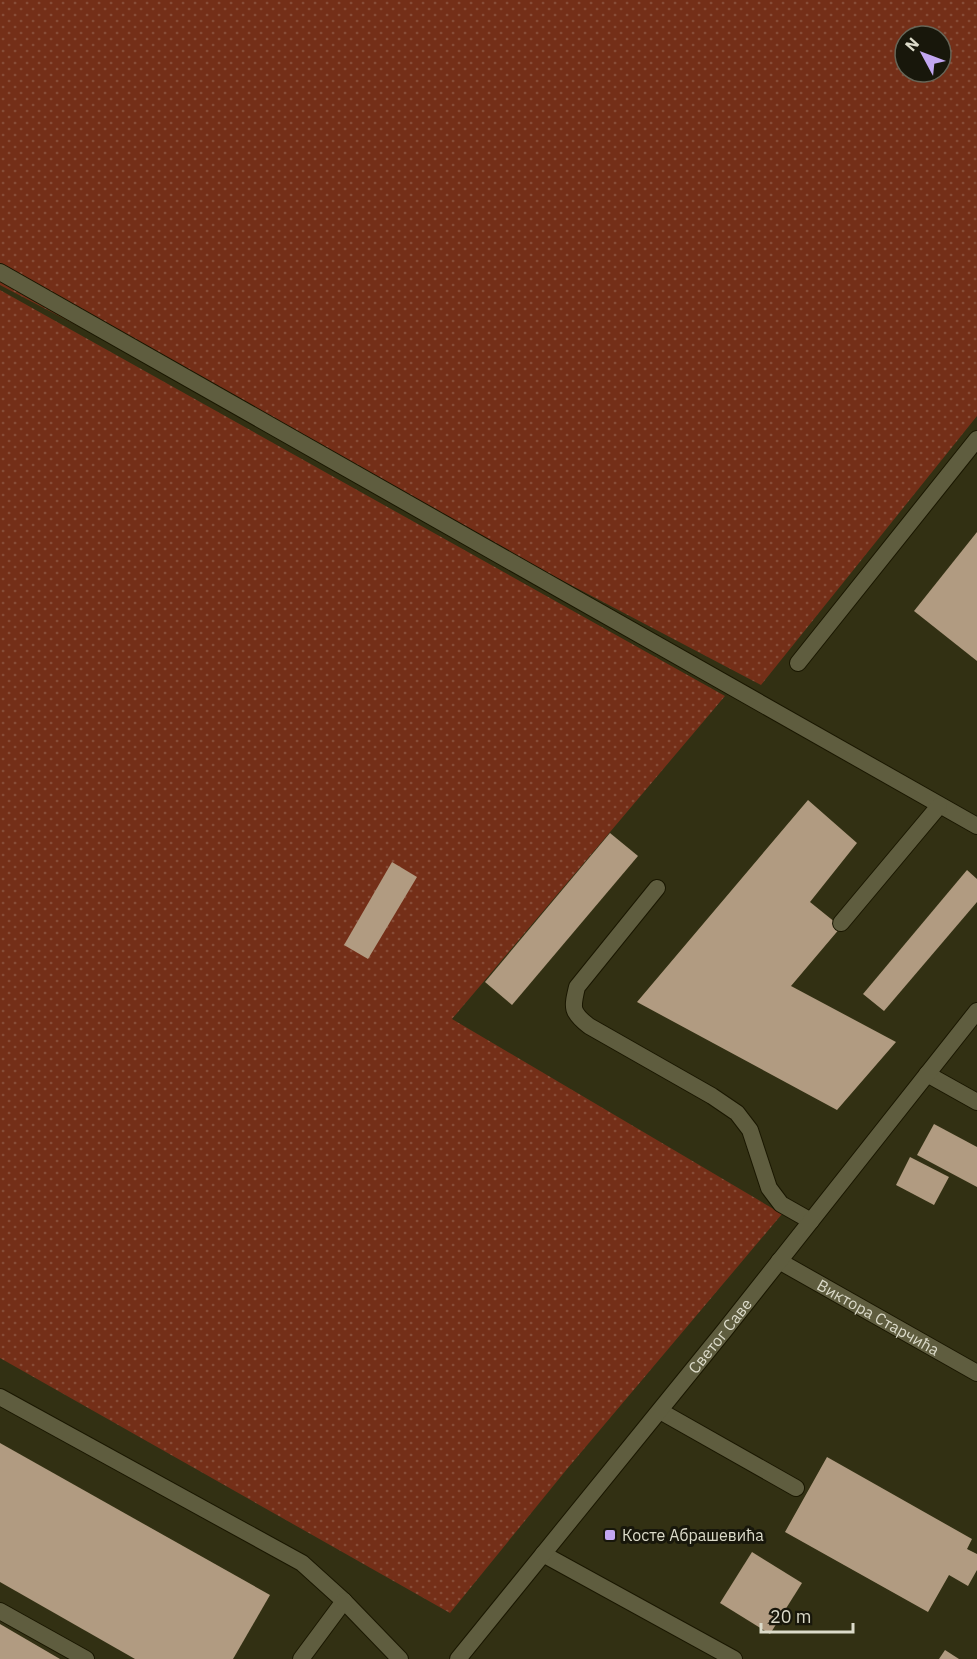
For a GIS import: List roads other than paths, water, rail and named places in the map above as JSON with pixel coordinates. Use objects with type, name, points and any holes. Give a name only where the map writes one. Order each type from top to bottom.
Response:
[{"type":"street","points":[[0,272],[977,826]]},
{"type":"street","points":[[798,663],[977,439]]},
{"type":"street","points":[[841,923],[939,806]]},
{"type":"street","points":[[657,888],[577,987],[573,1006],[577,1017],[737,1113],[750,1130],[769,1188],[781,1203],[811,1221]]},
{"type":"street","name":"Светог Саве","points":[[459,1659],[780,1261],[977,1011]]},
{"type":"street","points":[[927,1074],[977,1102]]},
{"type":"street","name":"Виктора Старчића","points":[[780,1261],[977,1372]]},
{"type":"street","points":[[0,1397],[302,1563],[344,1600],[400,1659]]},
{"type":"street","points":[[660,1411],[796,1488]]},
{"type":"street","points":[[543,1554],[734,1659]]},
{"type":"street","points":[[301,1659],[344,1600]]},
{"type":"street","points":[[0,1611],[86,1659]]},
{"type":"place","name":"Косте Абрашевића","points":[[610,1535]]}]
